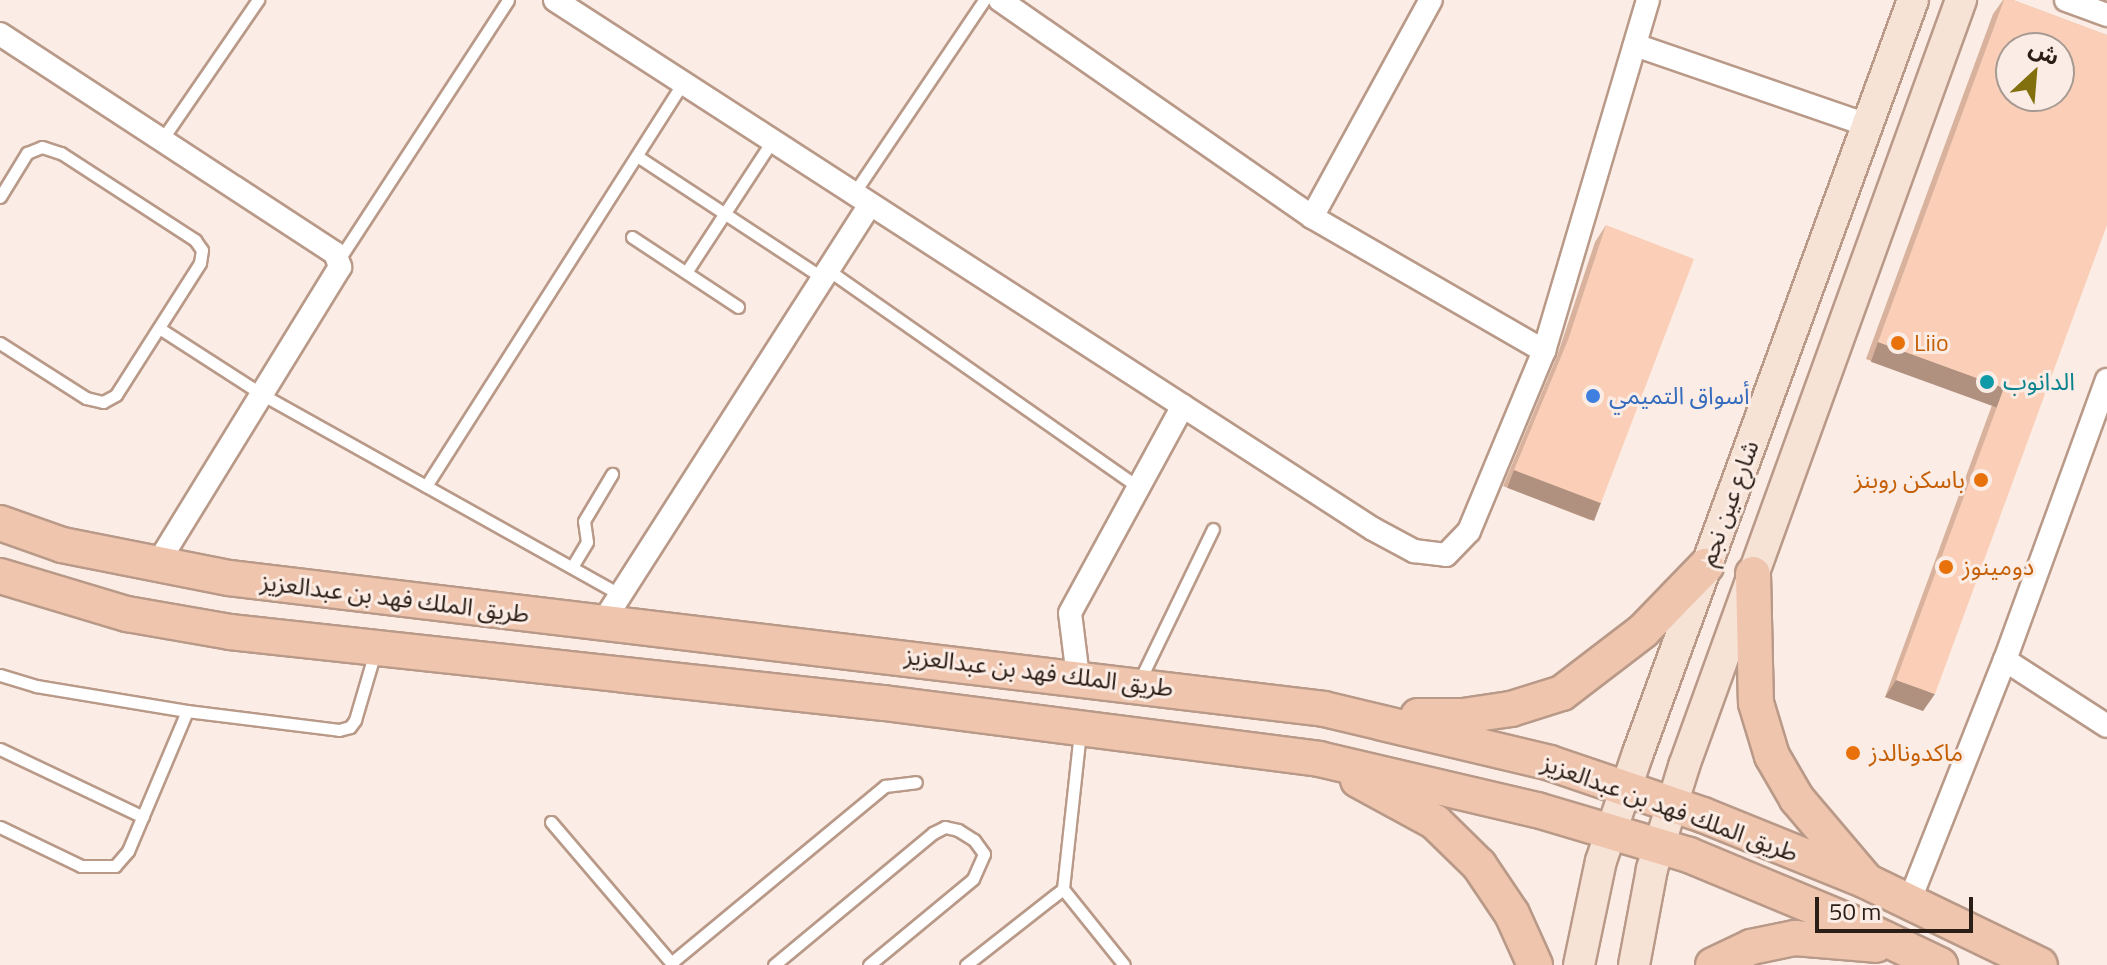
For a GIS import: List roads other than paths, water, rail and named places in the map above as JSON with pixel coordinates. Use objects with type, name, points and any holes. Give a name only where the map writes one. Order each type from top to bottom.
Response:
[{"type":"main road","name":"شارع عين نجم","points":[[1579,965],[1601,861],[1625,789],[1913,0]]},
{"type":"main road","name":"شارع عين نجم","points":[[1634,965],[1659,846],[1672,805],[1961,0]]},
{"type":"main road","name":"طريق الملك فهد بن عبدالعزيز","points":[[0,523],[62,545],[229,578],[612,608],[1360,716],[1550,763],[1672,805],[1866,881],[2040,965]]},
{"type":"main road","points":[[1360,716],[1463,716],[1511,709],[1562,693],[1643,631],[1706,566]]},
{"type":"main road","points":[[1753,574],[1756,703],[1772,756],[1797,799],[1866,881]]},
{"type":"main road","name":"طريق الملك فهد بن عبدالعزيز","points":[[0,576],[127,614],[230,632],[1080,726],[1319,759],[1537,810],[1689,855],[1836,916],[1940,965]]},
{"type":"main road","points":[[1319,759],[1435,822],[1479,865],[1512,914],[1535,965]]},
{"type":"main road","points":[[1713,965],[1751,947],[1795,938],[1836,939],[1905,949]]},
{"type":"street","points":[[555,0],[1373,529],[1414,551],[1446,555],[1469,531],[1544,351],[1648,0]]},
{"type":"street","points":[[1000,0],[1312,217],[1544,351]]},
{"type":"street","points":[[1312,217],[1431,0]]},
{"type":"street","points":[[2066,0],[2107,15]]},
{"type":"street","points":[[1,37],[163,138],[335,253],[340,267],[333,283],[156,566]]},
{"type":"street","points":[[1635,45],[1867,125]]},
{"type":"street","points":[[612,608],[826,274],[862,198]]},
{"type":"street","points":[[1909,902],[2005,660],[2107,380]]},
{"type":"street","points":[[1078,677],[1070,613],[1183,406]]},
{"type":"street","points":[[2005,660],[2107,726]]},
{"type":"lane","points":[[163,138],[258,0]]},
{"type":"lane","points":[[338,261],[508,0]]},
{"type":"lane","points":[[862,198],[984,0]]},
{"type":"lane","points":[[426,486],[683,83]]},
{"type":"lane","points":[[687,271],[772,141]]},
{"type":"lane","points":[[0,197],[27,153],[42,147],[61,153],[195,240],[202,250],[200,263],[116,395],[103,402],[86,398],[0,343]]},
{"type":"lane","points":[[637,156],[725,215],[826,274],[1139,488]]},
{"type":"lane","points":[[632,237],[738,307]]},
{"type":"lane","points":[[159,328],[263,395],[572,567],[612,608]]},
{"type":"lane","points":[[572,567],[587,542],[584,521],[612,474]]},
{"type":"lane","points":[[1138,684],[1213,529]]},
{"type":"lane","points":[[0,675],[36,686],[187,711],[339,730],[350,727],[376,647]]},
{"type":"lane","points":[[0,827],[81,866],[115,866],[128,851],[187,711]]},
{"type":"lane","points":[[1080,726],[1063,889],[1124,965]]},
{"type":"lane","points":[[0,749],[143,817]]},
{"type":"lane","points":[[551,822],[672,964],[885,786],[916,782]]},
{"type":"lane","points":[[774,965],[933,833],[945,827],[958,830],[974,840],[984,854],[973,879],[869,965]]},
{"type":"lane","points":[[966,965],[1063,889]]},
{"type":"place","name":"Liio","points":[[1898,343]]},
{"type":"place","name":"الدانوب","points":[[1987,382]]},
{"type":"place","name":"أسواق التميمي","points":[[1593,396]]},
{"type":"place","name":"باسكن روبنز","points":[[1981,480]]},
{"type":"place","name":"دومينوز","points":[[1946,567]]},
{"type":"place","name":"ماكدونالدز","points":[[1853,753]]}]
